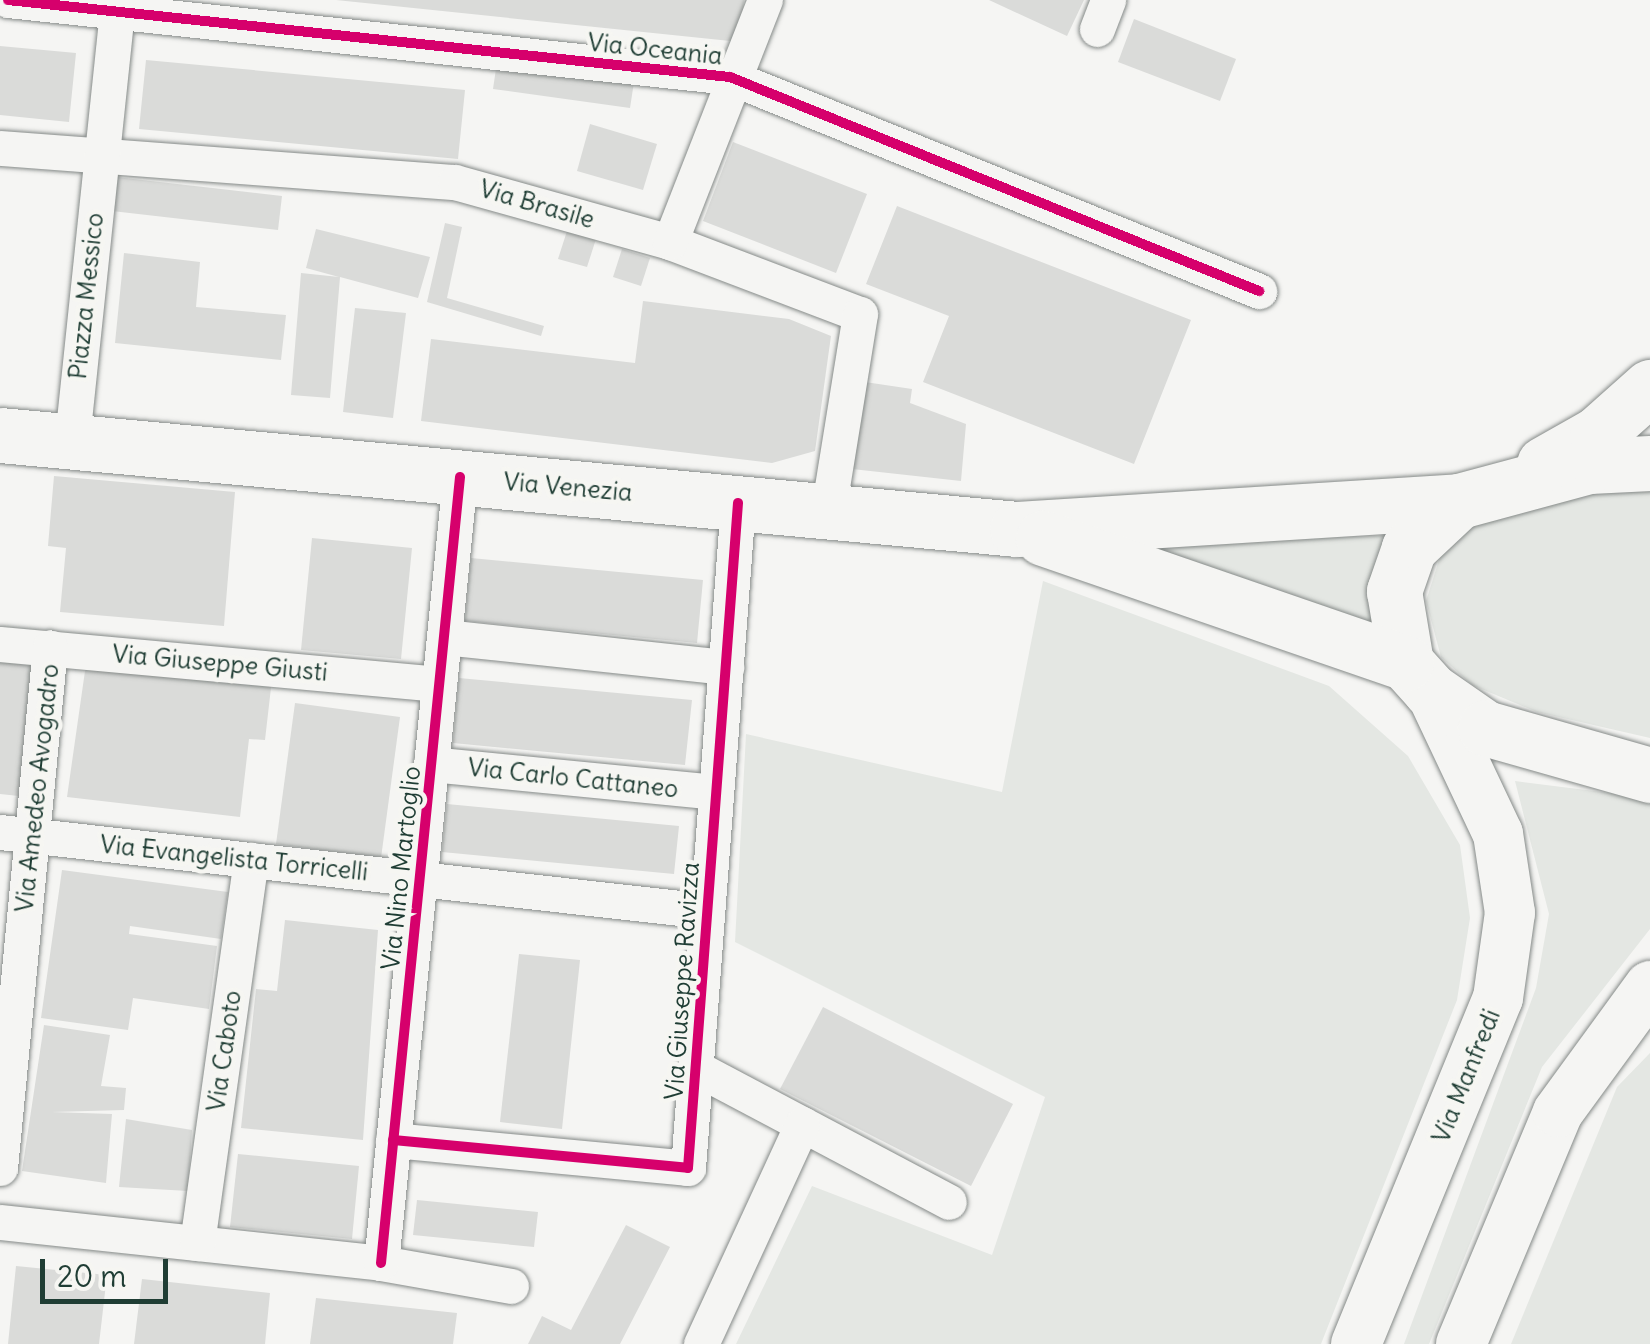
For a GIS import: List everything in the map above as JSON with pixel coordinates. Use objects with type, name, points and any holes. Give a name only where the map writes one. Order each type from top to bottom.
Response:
[{"type":"main road","points":[[1511,483],[1597,434],[1650,386]]},
{"type":"main road","name":"Via Venezia","points":[[0,435],[1017,529],[1459,501]]},
{"type":"main road","points":[[1418,676],[1394,591],[1409,548],[1459,501],[1511,483],[1590,466],[1650,463]]},
{"type":"main road","name":"Via Venezia","points":[[1017,529],[1418,676],[1485,728],[1650,775]]},
{"type":"street","name":"Via Oceania","points":[[8,0],[118,6],[730,76],[1259,291]]},
{"type":"street","points":[[670,242],[730,76],[765,0]]},
{"type":"street","name":"Piazza Messico","points":[[72,440],[118,6]]},
{"type":"street","name":"Via Brasile","points":[[0,148],[455,182],[670,242],[860,314],[828,511]]},
{"type":"street","name":"Via Nino Martoglio","points":[[381,1263],[460,478]]},
{"type":"street","name":"Via Giuseppe Ravizza","points":[[393,1140],[688,1168],[738,502]]},
{"type":"street","points":[[444,637],[726,668]]},
{"type":"street","name":"Via Giuseppe Giusti","points":[[0,644],[439,684]]},
{"type":"street","name":"Via Amedeo Avogadro","points":[[0,1168],[16,834],[50,647]]},
{"type":"street","name":"Via Manfredi","points":[[1356,1344],[1498,998],[1510,913],[1498,834],[1418,676]]},
{"type":"street","name":"Via Carlo Cattaneo","points":[[431,764],[716,792]]},
{"type":"street","name":"Via Evangelista Torricelli","points":[[16,834],[707,911]]},
{"type":"street","name":"Via Caboto","points":[[197,1243],[251,860]]},
{"type":"street","points":[[1461,1344],[1558,1112],[1650,986]]},
{"type":"street","points":[[696,1068],[948,1202]]},
{"type":"street","points":[[701,1344],[802,1124]]},
{"type":"street","points":[[0,1222],[381,1263],[511,1286]]},
{"type":"shaded area","points":[[1650,484],[1650,738],[1537,712],[1472,685],[1441,657],[1426,601],[1440,557],[1485,516],[1565,494]]},
{"type":"shaded area","points":[[1387,536],[1373,636],[1121,540]]},
{"type":"shaded area","points":[[1043,581],[1329,686],[1408,756],[1460,845],[1470,918],[1457,1000],[1321,1344],[736,1344],[812,1186],[992,1255],[1045,1097],[735,942],[746,734],[1002,792]]},
{"type":"shaded area","points":[[1515,781],[1650,798],[1650,929],[1542,1067],[1429,1344],[1404,1344],[1536,988],[1549,914]]},
{"type":"shaded area","points":[[1650,1053],[1650,1344],[1511,1344],[1617,1087]]},
{"type":"building","points":[[336,0],[744,0],[740,42]]},
{"type":"building","points":[[989,0],[1084,0],[1067,36]]},
{"type":"building","points":[[1134,19],[1236,59],[1220,101],[1118,62]]},
{"type":"building","points":[[0,46],[76,53],[69,122],[0,115]]},
{"type":"building","points":[[146,60],[465,90],[458,159],[139,129]]},
{"type":"building","points":[[497,62],[634,82],[630,108],[493,89]]},
{"type":"building","points":[[590,124],[657,144],[643,190],[577,171]]},
{"type":"building","points":[[733,142],[867,194],[836,273],[703,221]]},
{"type":"building","points":[[116,177],[282,196],[278,230],[112,211]]},
{"type":"building","points":[[897,206],[1191,320],[1134,464],[923,382],[949,316],[866,284]]},
{"type":"building","points":[[445,223],[462,227],[447,298],[544,326],[541,336],[427,302]]},
{"type":"building","points":[[316,229],[430,257],[418,298],[340,277],[330,398],[291,395],[301,273],[339,277],[306,268]]},
{"type":"building","points":[[567,231],[596,239],[587,267],[558,259]]},
{"type":"building","points":[[622,249],[650,258],[641,286],[613,277]]},
{"type":"building","points":[[124,253],[200,262],[196,307],[286,315],[281,360],[115,343]]},
{"type":"building","points":[[643,301],[789,319],[831,336],[815,451],[772,463],[421,421],[431,339],[635,363]]},
{"type":"building","points":[[355,308],[406,313],[393,418],[343,412]]},
{"type":"building","points":[[865,382],[912,389],[910,403],[966,424],[961,481],[852,469]]},
{"type":"building","points":[[54,476],[235,492],[224,626],[60,612],[66,548],[48,546]]},
{"type":"building","points":[[312,538],[412,548],[401,659],[301,650]]},
{"type":"building","points":[[471,558],[703,580],[697,643],[465,621]]},
{"type":"building","points":[[0,662],[34,666],[19,796],[0,794]]},
{"type":"building","points":[[86,664],[272,679],[265,740],[249,739],[240,817],[67,797]]},
{"type":"building","points":[[459,678],[692,700],[685,765],[453,743]]},
{"type":"building","points":[[295,703],[400,717],[381,858],[276,844]]},
{"type":"building","points":[[447,804],[679,826],[674,874],[442,852]]},
{"type":"building","points":[[62,870],[228,892],[221,939],[130,926],[129,934],[217,946],[209,1009],[133,998],[128,1030],[41,1018]]},
{"type":"building","points":[[285,920],[378,930],[363,1140],[241,1128],[256,989],[277,991]]},
{"type":"building","points":[[519,954],[580,960],[562,1129],[500,1122]]},
{"type":"building","points":[[823,1007],[1013,1104],[971,1186],[780,1089]]},
{"type":"building","points":[[44,1025],[110,1035],[101,1086],[126,1088],[124,1110],[52,1112],[112,1114],[106,1183],[22,1171]]},
{"type":"building","points":[[126,1119],[192,1130],[188,1191],[119,1187]]},
{"type":"building","points":[[238,1154],[359,1166],[352,1239],[230,1227]]},
{"type":"building","points":[[417,1200],[538,1212],[534,1247],[413,1235]]},
{"type":"building","points":[[626,1225],[670,1247],[620,1344],[528,1344],[542,1316],[571,1330]]},
{"type":"building","points":[[16,1266],[107,1275],[99,1344],[8,1344]]},
{"type":"building","points":[[142,1279],[270,1293],[265,1344],[134,1344]]},
{"type":"building","points":[[316,1298],[457,1313],[453,1344],[310,1344]]},
{"type":"cycle path","points":[[8,0],[730,77],[1259,291]]},
{"type":"cycle path","points":[[381,1263],[460,477]]},
{"type":"cycle path","points":[[393,1140],[688,1168],[738,503]]}]
